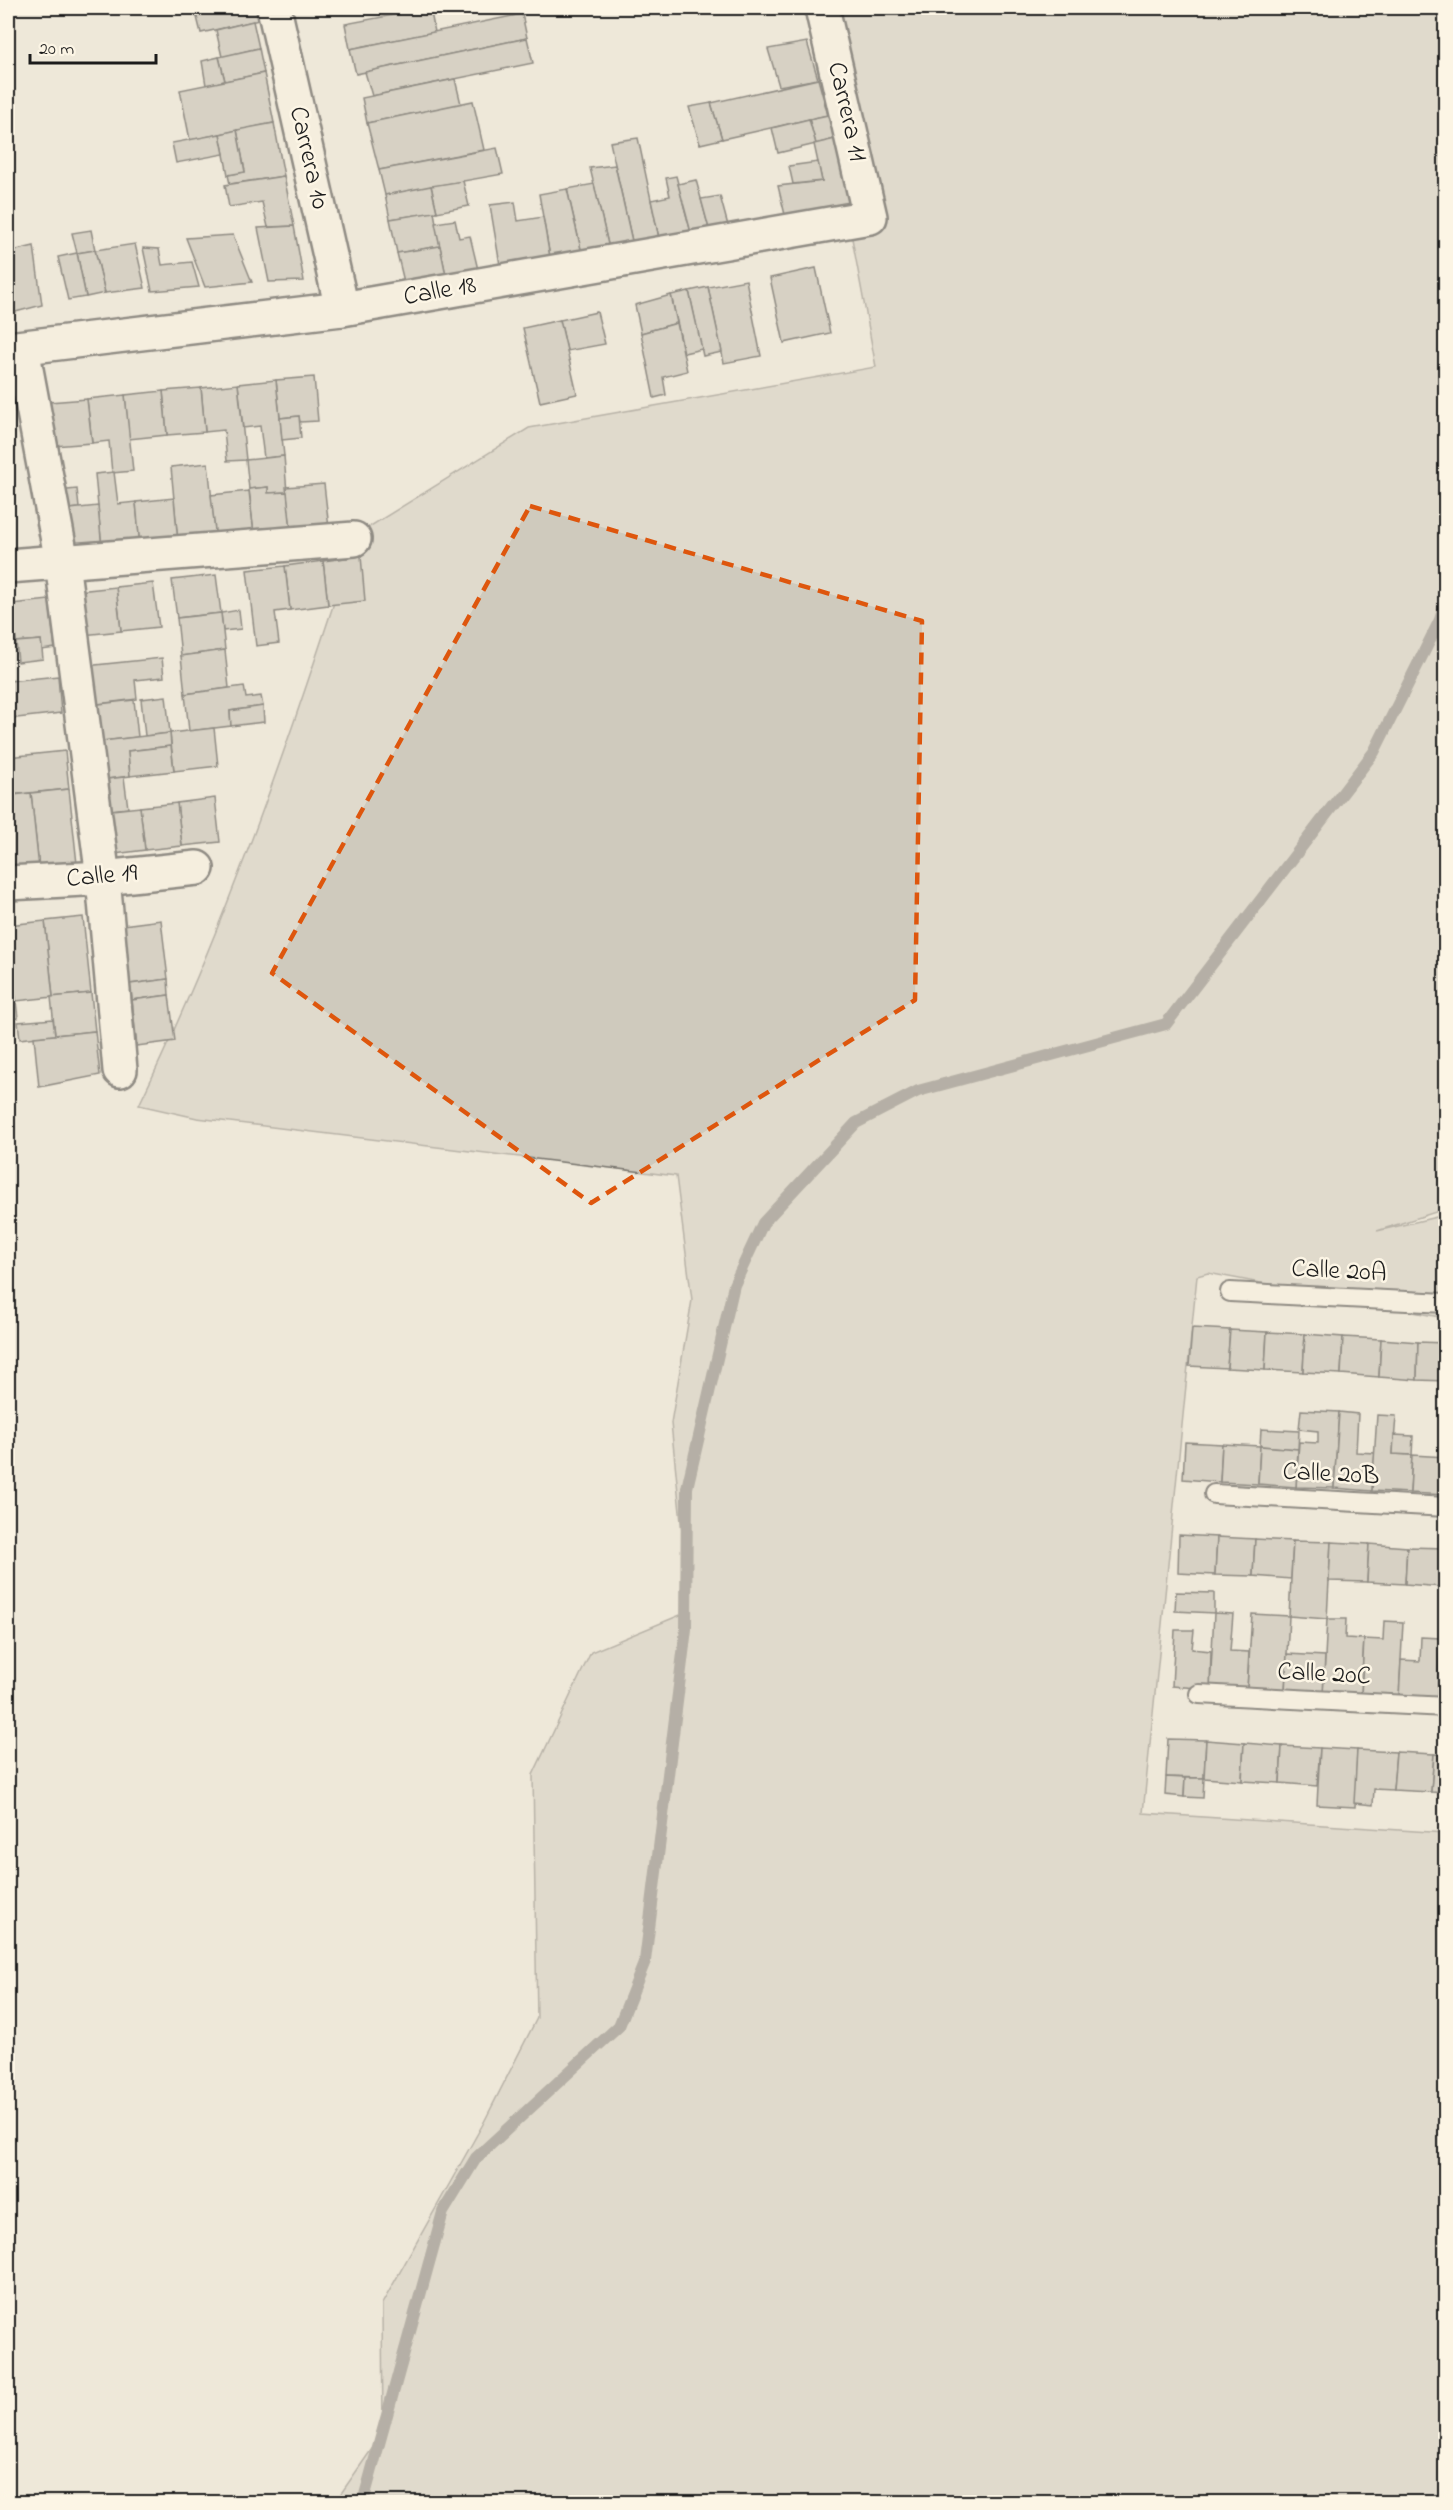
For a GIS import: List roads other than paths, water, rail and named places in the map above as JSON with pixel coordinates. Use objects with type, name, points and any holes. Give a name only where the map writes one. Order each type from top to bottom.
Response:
[{"type":"street","name":"Carrera 10","points":[[274,8],[342,309]]},
{"type":"street","name":"Carrera 11","points":[[822,8],[870,217]]},
{"type":"street","name":"Calle 18","points":[[15,349],[342,309],[870,217]]},
{"type":"street","points":[[15,349],[62,562],[103,878],[120,1070]]},
{"type":"street","points":[[8,567],[354,539]]},
{"type":"street","name":"Calle 19","points":[[8,883],[103,878],[197,868]]},
{"type":"lane","name":"Calle 20A","points":[[1230,1292],[1446,1303]]},
{"type":"lane","name":"Calle 20B","points":[[1214,1494],[1446,1507]]},
{"type":"lane","name":"Calle 20C","points":[[1200,1694],[1446,1707]]},
{"type":"waterway","points":[[363,2502],[443,2212],[476,2158],[619,2026],[645,1961],[686,1629],[687,1488],[734,1285],[763,1223],[856,1123],[918,1091],[1166,1024],[1374,752],[1440,620],[1446,600]]}]
